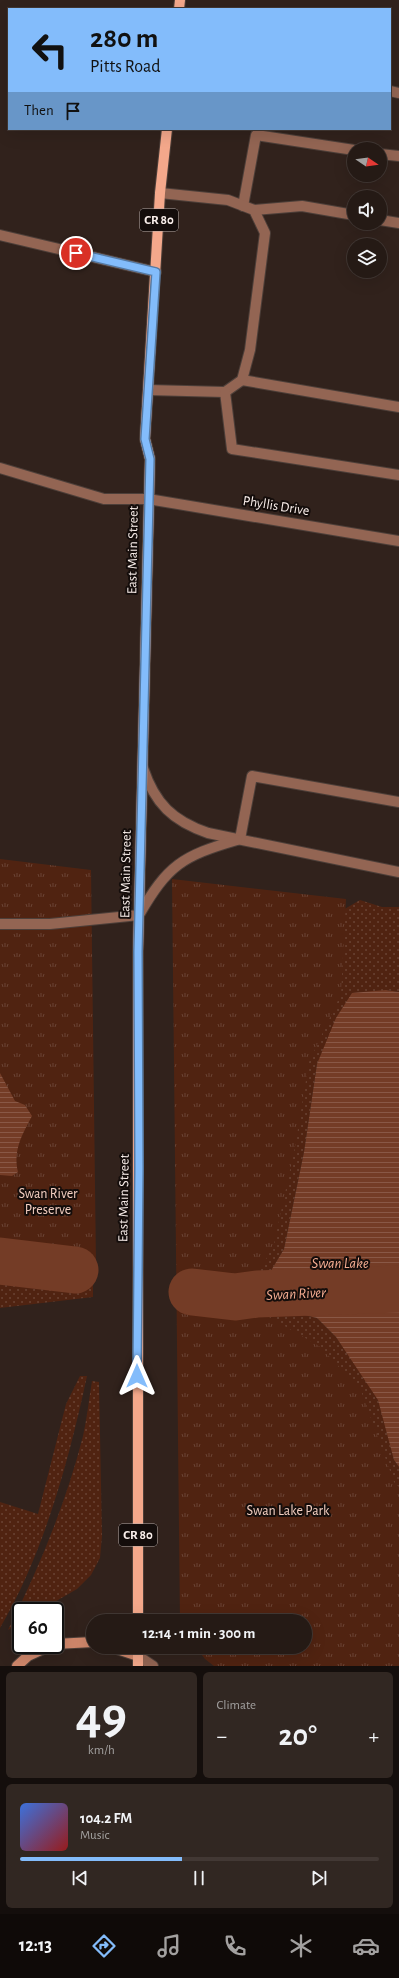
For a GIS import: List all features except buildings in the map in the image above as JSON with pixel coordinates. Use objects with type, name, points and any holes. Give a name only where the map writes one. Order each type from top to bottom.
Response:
[{"type":"main road","name":"East Main Street","points":[[138,1614],[139,915],[150,459],[145,439],[160,193],[167,130]]},
{"type":"main road","points":[[64,1644],[86,1642]]},
{"type":"main road","points":[[17,1666],[32,1654]]},
{"type":"street","points":[[243,206],[256,135],[347,149]]},
{"type":"street","points":[[387,155],[399,156]]},
{"type":"street","points":[[160,193],[228,200],[254,210],[302,206],[347,214]]},
{"type":"street","points":[[148,390],[226,392],[242,380],[250,350],[265,233],[254,210]]},
{"type":"street","points":[[387,221],[399,223]]},
{"type":"street","points":[[0,235],[156,272]]},
{"type":"street","points":[[242,380],[399,407]]},
{"type":"street","points":[[226,392],[232,449],[399,475]]},
{"type":"street","name":"Phyllis Drive","points":[[0,468],[104,499],[148,499],[399,541]]},
{"type":"street","points":[[143,768],[155,796],[161,804],[178,819],[208,833],[399,872]]},
{"type":"street","points":[[240,839],[252,776],[399,802]]},
{"type":"street","points":[[0,924],[50,924],[139,915],[155,887],[178,864],[194,854],[240,839]]},
{"type":"street","points":[[138,1656],[153,1666]]},
{"type":"green space","name":"Swan River Preserve","points":[[0,859],[91,870],[96,1265],[0,1257]]},
{"type":"green space","name":"Swan Lake Park","points":[[172,879],[346,899],[341,994],[309,1062],[295,1147],[274,1244],[252,1286],[262,1313],[319,1346],[360,1388],[394,1482],[399,1487],[399,1666],[214,1666],[201,1654],[312,1654],[312,1614],[180,1614]]},
{"type":"green space","points":[[360,900],[382,907],[399,907],[399,992],[386,990],[317,1064],[304,1152],[284,1249],[261,1288],[246,1273],[336,914]]},
{"type":"green space","points":[[0,1230],[93,1258],[93,1297],[0,1308]]},
{"type":"green space","points":[[269,1307],[317,1318],[336,1337],[381,1400],[394,1460],[399,1467],[399,1538],[249,1314]]},
{"type":"green space","points":[[80,1376],[87,1376],[63,1473],[42,1537],[30,1569],[0,1628],[0,1502],[38,1514],[66,1404]]},
{"type":"green space","points":[[92,1381],[99,1382],[102,1536],[100,1558],[91,1575],[77,1589],[55,1602],[21,1602],[41,1559],[60,1510],[76,1461],[87,1415]]},
{"type":"green space","points":[[12,1621],[12,1628],[8,1630]]},
{"type":"water","name":"Swan Lake","points":[[386,990],[399,992],[399,1467],[394,1460],[378,1400],[336,1337],[317,1318],[269,1307],[257,1294],[284,1249],[304,1152],[317,1064],[336,1018],[352,993]]},
{"type":"water","points":[[0,1073],[15,1101],[25,1105],[32,1116],[19,1143],[17,1157],[18,1172],[12,1176],[0,1175]]},
{"type":"waterway","name":"Swan River","points":[[0,1261],[75,1270]]},
{"type":"waterway","name":"Swan River","points":[[192,1292],[235,1297],[257,1294],[399,1289]]},
{"type":"route","points":[[76,253],[156,272],[145,439],[150,459],[138,952],[139,1168],[137,1250],[137,1376]]}]
